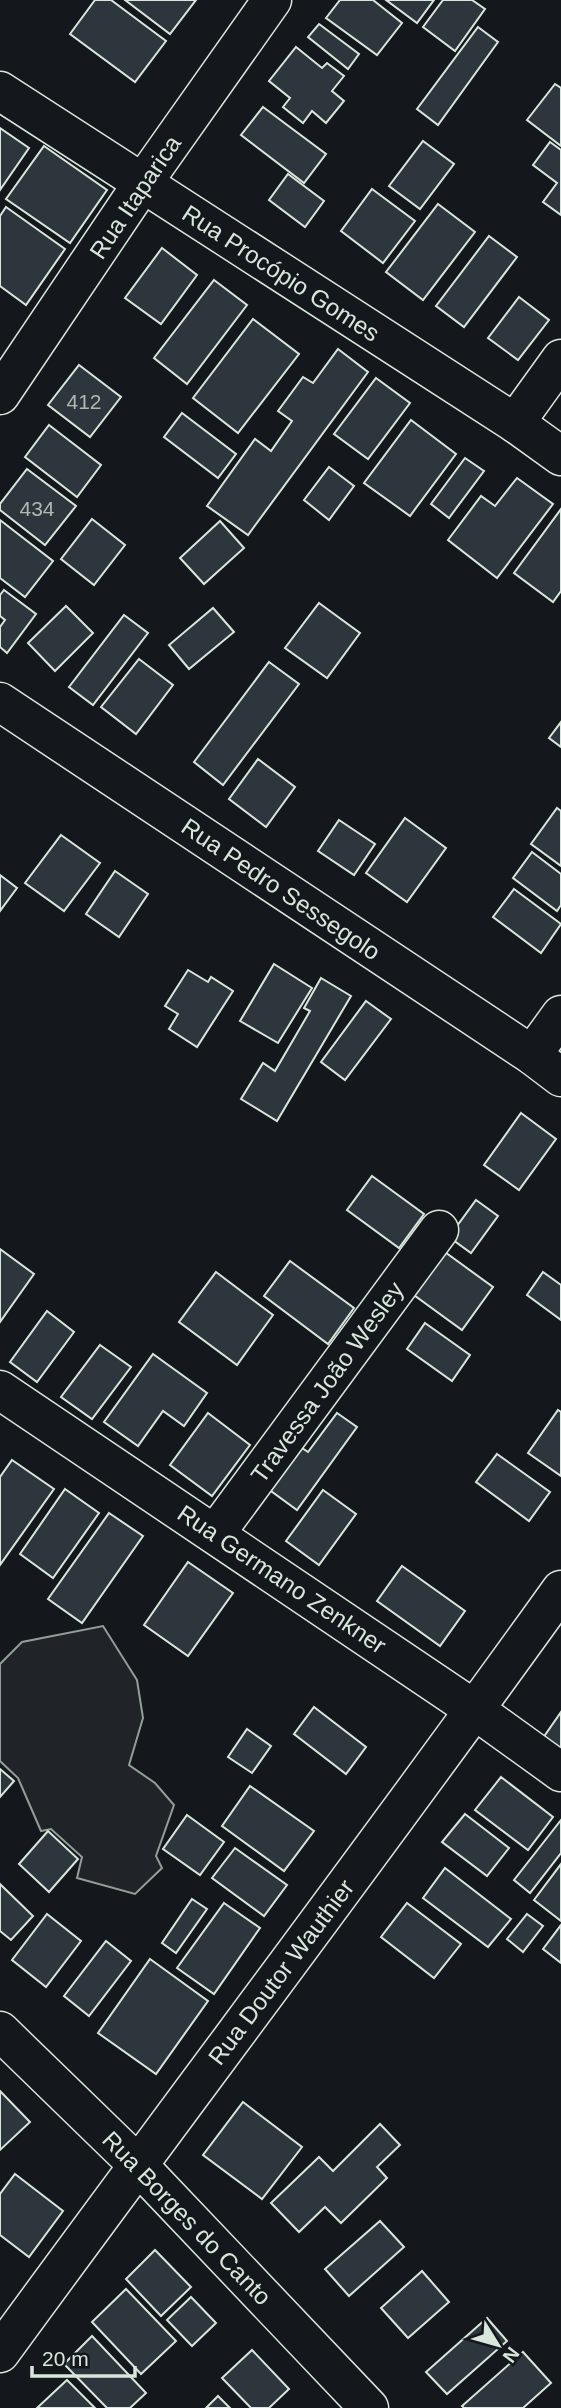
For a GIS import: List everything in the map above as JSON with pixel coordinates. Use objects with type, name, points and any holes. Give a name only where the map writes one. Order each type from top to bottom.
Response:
[{"type":"street","name":"Rua Itaparica","points":[[0,395],[142,184],[272,0]]},
{"type":"street","name":"Rua Procópio Gomes","points":[[0,91],[515,423],[561,456]]},
{"type":"street","points":[[515,423],[561,359]]},
{"type":"street","name":"Rua Pedro Sessegolo","points":[[0,702],[546,1066]]},
{"type":"street","points":[[546,1066],[561,1015]]},
{"type":"street","name":"Travessa João Wesley","points":[[215,1534],[439,1230]]},
{"type":"street","name":"Rua Germano Zenkner","points":[[0,1390],[475,1710],[561,1772]]},
{"type":"street","name":"Rua Doutor Wauthier","points":[[0,2353],[561,1590]]},
{"type":"street","name":"Rua Borges do Canto","points":[[0,2031],[137,2164],[369,2408]]},
{"type":"shaded area","points":[[103,1626],[137,1680],[143,1718],[129,1765],[155,1783],[174,1805],[156,1856],[162,1868],[135,1894],[77,1878],[82,1857],[51,1829],[41,1831],[18,1778],[0,1761],[0,1664],[22,1642]]},
{"type":"building","points":[[95,0],[111,0],[166,41],[135,82],[70,34]]},
{"type":"building","points":[[125,0],[196,0],[170,34]]},
{"type":"building","points":[[340,0],[373,0],[402,23],[377,55],[326,18]]},
{"type":"building","points":[[386,0],[434,0],[417,23]]},
{"type":"building","points":[[443,0],[472,0],[485,9],[455,51],[423,27]]},
{"type":"building","points":[[319,24],[359,54],[348,69],[308,37]]},
{"type":"building","points":[[478,27],[498,42],[438,125],[417,109]]},
{"type":"building","points":[[296,47],[322,68],[327,63],[344,76],[332,91],[344,101],[326,123],[312,111],[303,123],[283,107],[290,98],[269,81]]},
{"type":"building","points":[[555,84],[561,88],[561,146],[527,120]]},
{"type":"building","points":[[263,107],[326,154],[304,183],[241,135]]},
{"type":"building","points":[[0,128],[29,148],[0,190]]},
{"type":"building","points":[[423,141],[454,164],[420,209],[389,186]]},
{"type":"building","points":[[550,142],[561,150],[561,215],[543,202],[557,183],[533,165]]},
{"type":"building","points":[[44,146],[107,190],[70,243],[6,199]]},
{"type":"building","points":[[288,174],[324,201],[305,227],[269,200]]},
{"type":"building","points":[[372,189],[415,221],[383,263],[341,231]]},
{"type":"building","points":[[438,204],[475,232],[423,300],[386,272]]},
{"type":"building","points":[[6,207],[65,249],[26,305],[0,286],[0,216]]},
{"type":"building","points":[[489,236],[517,257],[464,327],[436,306]]},
{"type":"building","points":[[162,248],[197,275],[161,324],[125,298]]},
{"type":"building","points":[[214,280],[247,305],[187,384],[154,358]]},
{"type":"building","points":[[519,297],[549,320],[518,360],[488,338]]},
{"type":"building","points":[[253,319],[299,354],[238,433],[193,398]]},
{"type":"building","points":[[338,349],[368,372],[248,535],[207,506],[255,439],[271,451],[292,421],[278,411],[303,377],[313,383]]},
{"type":"building","points":[[79,365],[121,397],[90,437],[48,405]]},
{"type":"building","points":[[376,378],[410,403],[368,459],[334,434]]},
{"type":"building","points":[[182,413],[236,454],[218,478],[164,437]]},
{"type":"building","points":[[411,420],[456,454],[410,516],[364,483]]},
{"type":"building","points":[[49,425],[101,465],[77,497],[25,457]]},
{"type":"building","points":[[465,458],[484,471],[449,518],[431,504]]},
{"type":"building","points":[[329,467],[354,486],[329,520],[304,500]]},
{"type":"building","points":[[27,469],[76,506],[45,545],[0,510],[0,504]]},
{"type":"building","points":[[517,478],[553,504],[497,578],[448,540],[481,496],[495,506]]},
{"type":"building","points":[[561,509],[561,591],[553,602],[514,573]]},
{"type":"building","points":[[92,519],[125,545],[94,585],[61,559]]},
{"type":"building","points":[[0,520],[53,561],[25,597],[0,578]]},
{"type":"building","points":[[220,521],[244,548],[204,584],[180,558]]},
{"type":"building","points":[[4,590],[36,614],[7,653],[0,647],[0,627],[5,620],[0,616],[0,595]]},
{"type":"building","points":[[319,603],[360,633],[327,678],[285,648]]},
{"type":"building","points":[[66,606],[93,633],[55,671],[28,643]]},
{"type":"building","points":[[213,608],[234,632],[189,669],[169,645]]},
{"type":"building","points":[[124,615],[148,633],[93,705],[69,687]]},
{"type":"building","points":[[139,659],[173,685],[136,734],[101,707]]},
{"type":"building","points":[[269,662],[299,684],[223,785],[194,762]]},
{"type":"building","points":[[561,722],[561,747],[549,738]]},
{"type":"building","points":[[258,759],[295,787],[266,827],[229,799]]},
{"type":"building","points":[[557,808],[561,811],[561,866],[531,844]]},
{"type":"building","points":[[405,818],[446,848],[407,902],[366,873]]},
{"type":"building","points":[[339,820],[375,844],[354,875],[318,851]]},
{"type":"building","points":[[61,835],[100,863],[64,911],[25,883]]},
{"type":"building","points":[[532,852],[561,874],[561,905],[557,911],[513,878]]},
{"type":"building","points":[[115,871],[148,894],[119,937],[86,914]]},
{"type":"building","points":[[0,875],[17,888],[0,911]]},
{"type":"building","points":[[514,889],[561,924],[541,953],[493,917]]},
{"type":"building","points":[[274,964],[312,988],[278,1043],[240,1021]]},
{"type":"building","points":[[188,970],[208,982],[211,977],[233,991],[197,1047],[169,1029],[178,1014],[165,1006]]},
{"type":"building","points":[[321,978],[351,996],[277,1121],[241,1099],[263,1063],[275,1071],[310,1011],[304,1008]]},
{"type":"building","points":[[366,1001],[391,1019],[345,1080],[321,1062]]},
{"type":"building","points":[[521,1113],[556,1139],[519,1190],[484,1165]]},
{"type":"building","points":[[372,1176],[424,1214],[399,1248],[347,1210]]},
{"type":"building","points":[[476,1200],[498,1216],[471,1253],[449,1237]]},
{"type":"building","points":[[438,1247],[493,1287],[462,1330],[407,1290]]},
{"type":"building","points":[[0,1249],[34,1274],[0,1322]]},
{"type":"building","points":[[290,1261],[354,1308],[328,1344],[264,1296]]},
{"type":"building","points":[[216,1272],[273,1315],[237,1365],[179,1322]]},
{"type":"building","points":[[543,1272],[561,1285],[561,1320],[527,1295]]},
{"type":"building","points":[[47,1311],[74,1332],[37,1382],[10,1362]]},
{"type":"building","points":[[425,1323],[470,1355],[452,1381],[407,1349]]},
{"type":"building","points":[[100,1345],[131,1367],[92,1419],[61,1397]]},
{"type":"building","points":[[153,1354],[207,1393],[184,1426],[163,1411],[138,1446],[104,1422]]},
{"type":"building","points":[[558,1410],[561,1412],[561,1476],[528,1453]]},
{"type":"building","points":[[208,1413],[250,1445],[212,1496],[170,1465]]},
{"type":"building","points":[[337,1413],[357,1427],[297,1510],[260,1483],[290,1440],[308,1452]]},
{"type":"building","points":[[497,1454],[550,1492],[529,1521],[476,1482]]},
{"type":"building","points":[[12,1460],[54,1489],[0,1565],[0,1477]]},
{"type":"building","points":[[65,1489],[99,1513],[53,1578],[20,1554]]},
{"type":"building","points":[[323,1490],[356,1514],[319,1565],[286,1541]]},
{"type":"building","points":[[109,1513],[143,1536],[82,1623],[48,1599]]},
{"type":"building","points":[[188,1562],[233,1593],[188,1656],[144,1625]]},
{"type":"building","points":[[402,1566],[465,1611],[440,1646],[377,1601]]},
{"type":"building","points":[[314,1707],[366,1747],[346,1774],[294,1734]]},
{"type":"building","points":[[561,1712],[561,1750],[543,1738]]},
{"type":"building","points":[[247,1729],[271,1746],[252,1773],[228,1757]]},
{"type":"building","points":[[0,1769],[14,1781],[0,1797]]},
{"type":"building","points":[[501,1777],[553,1817],[528,1850],[475,1810]]},
{"type":"building","points":[[250,1786],[314,1831],[284,1871],[222,1826]]},
{"type":"building","points":[[465,1814],[509,1848],[487,1876],[442,1842]]},
{"type":"building","points":[[187,1815],[224,1842],[200,1875],[163,1849]]},
{"type":"building","points":[[561,1820],[561,1853],[530,1893],[514,1880]]},
{"type":"building","points":[[48,1831],[78,1859],[49,1892],[19,1864]]},
{"type":"building","points":[[235,1848],[287,1885],[264,1916],[212,1878]]},
{"type":"building","points":[[561,1864],[561,1921],[534,1900]]},
{"type":"building","points":[[445,1868],[511,1919],[488,1947],[423,1898]]},
{"type":"building","points":[[0,1884],[33,1916],[11,1940],[0,1931]]},
{"type":"building","points":[[192,1899],[207,1909],[176,1953],[162,1943]]},
{"type":"building","points":[[224,1903],[260,1928],[214,1994],[177,1968]]},
{"type":"building","points":[[407,1903],[461,1944],[434,1978],[381,1937]]},
{"type":"building","points":[[47,1914],[81,1941],[46,1987],[12,1960]]},
{"type":"building","points":[[527,1914],[543,1926],[523,1952],[507,1939]]},
{"type":"building","points":[[561,1925],[561,1963],[543,1949]]},
{"type":"building","points":[[106,1941],[131,1961],[89,2016],[64,1996]]},
{"type":"building","points":[[150,1959],[208,2001],[156,2074],[98,2033]]},
{"type":"building","points":[[0,2091],[30,2122],[0,2150]]},
{"type":"building","points":[[243,2102],[302,2147],[262,2199],[203,2155]]},
{"type":"building","points":[[380,2124],[400,2145],[377,2167],[387,2178],[341,2223],[325,2207],[299,2232],[271,2203],[319,2157],[333,2171]]},
{"type":"building","points":[[15,2174],[63,2211],[29,2257],[0,2235],[0,2194]]},
{"type":"building","points":[[380,2221],[404,2247],[349,2296],[325,2269]]},
{"type":"building","points":[[155,2250],[191,2287],[161,2316],[126,2279]]},
{"type":"building","points":[[422,2271],[449,2302],[408,2338],[381,2308]]},
{"type":"building","points":[[126,2289],[176,2341],[141,2374],[92,2322]]},
{"type":"building","points":[[191,2297],[216,2323],[192,2346],[167,2320]]},
{"type":"building","points":[[487,2318],[507,2341],[447,2394],[426,2372]]},
{"type":"building","points":[[92,2336],[146,2393],[130,2408],[107,2408],[64,2364]]},
{"type":"building","points":[[252,2350],[289,2389],[269,2408],[251,2408],[222,2378]]},
{"type":"building","points":[[523,2352],[551,2383],[523,2408],[462,2406]]},
{"type":"building","points":[[67,2380],[95,2408],[37,2408]]},
{"type":"building","points":[[218,2396],[230,2408],[206,2408]]}]
